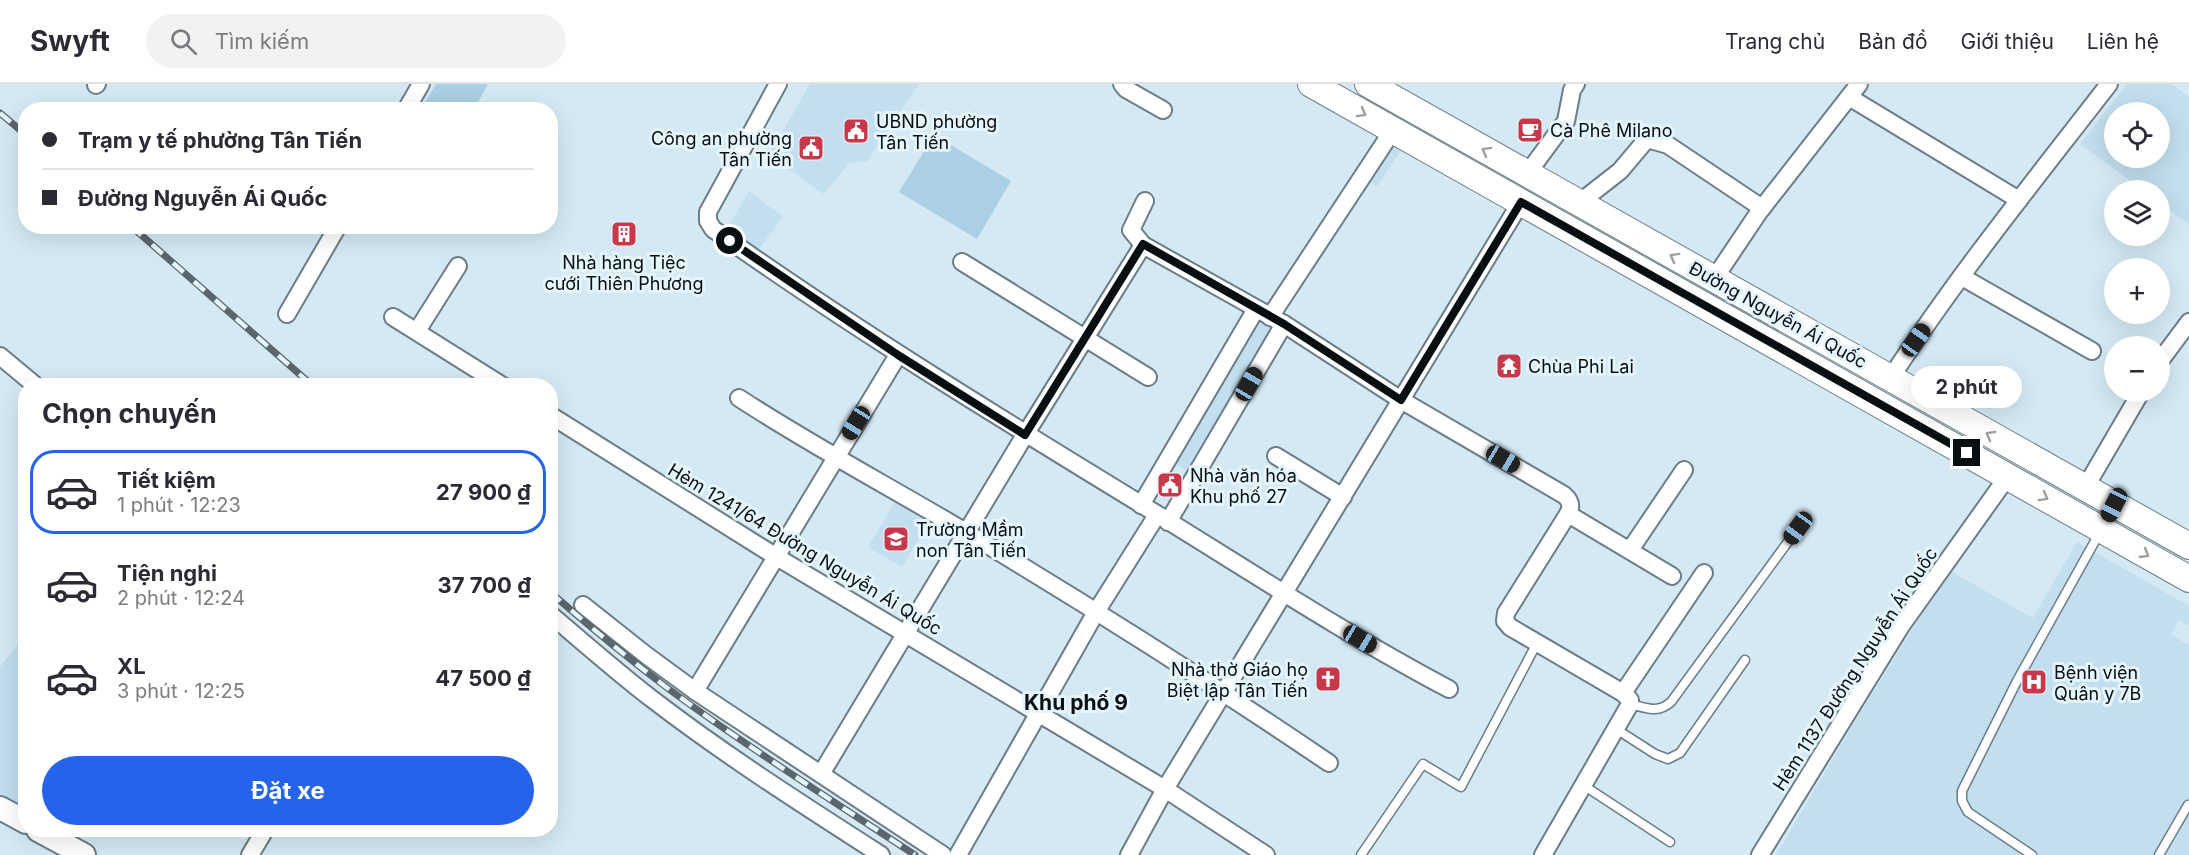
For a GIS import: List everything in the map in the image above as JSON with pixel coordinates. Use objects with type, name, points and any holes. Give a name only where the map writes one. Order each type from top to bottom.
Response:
[{"type":"main road","name":"Đường Nguyễn Ái Quốc","points":[[1311,84],[2189,579]]},
{"type":"main road","name":"Đường Nguyễn Ái Quốc","points":[[1368,84],[2189,546]]},
{"type":"main road","points":[[2102,529],[2114,505]]},
{"type":"main road","points":[[0,808],[18,817]]},
{"type":"main road","points":[[53,837],[84,855]]},
{"type":"street","points":[[411,102],[421,84]]},
{"type":"street","points":[[778,84],[708,212],[708,221],[713,229],[780,277],[898,355],[1025,435],[1399,663],[1449,689]]},
{"type":"street","points":[[1122,84],[1126,89],[1163,110]]},
{"type":"street","points":[[1527,174],[1566,121],[1572,90],[1576,84]]},
{"type":"street","points":[[1890,379],[2019,200],[2109,84]]},
{"type":"street","points":[[1714,279],[1762,208],[1854,91],[2019,200]]},
{"type":"street","points":[[1141,505],[1270,317],[1393,130]]},
{"type":"street","points":[[1579,203],[1620,171],[1647,139],[1668,145],[1762,208]]},
{"type":"street","points":[[1145,201],[1131,226],[1132,233],[1143,244],[1270,317],[1401,400],[1564,495],[1571,503],[1571,508],[1505,617],[1510,627],[1627,699]]},
{"type":"street","points":[[1129,855],[1165,789],[1521,202]]},
{"type":"street","points":[[287,314],[333,234]]},
{"type":"street","points":[[821,774],[1143,244]]},
{"type":"street","points":[[962,262],[1148,377]]},
{"type":"street","points":[[417,332],[458,266]]},
{"type":"street","points":[[1962,277],[2092,351]]},
{"type":"street","points":[[393,317],[490,378]]},
{"type":"street","points":[[958,855],[1096,612],[1162,518],[1270,317]]},
{"type":"street","points":[[2170,348],[2189,322]]},
{"type":"street","points":[[695,691],[898,355]]},
{"type":"street","points":[[0,356],[26,378]]},
{"type":"street","points":[[739,398],[835,458],[968,533],[1096,612],[1225,692],[1329,763]]},
{"type":"street","points":[[2085,488],[2135,402]]},
{"type":"street","name":"Hẻm 1241/64 Đường Nguyễn Ái Quốc","points":[[558,420],[775,556],[1165,789],[1266,855]]},
{"type":"street","points":[[1276,456],[1343,497]]},
{"type":"street","points":[[1630,550],[1684,470]]},
{"type":"street","name":"Hẻm 1137 Đường Nguyễn Ái Quốc","points":[[1760,855],[1901,626],[2008,476]]},
{"type":"street","points":[[1568,514],[1672,576]]},
{"type":"street","points":[[1543,855],[1616,729],[1627,699],[1704,573]]},
{"type":"street","points":[[583,605],[695,691],[942,855]]},
{"type":"street","points":[[558,621],[614,669],[666,709],[760,777],[881,855]]},
{"type":"street","points":[[250,855],[261,837]]},
{"type":"lane","points":[[1627,699],[1655,710],[1664,709],[1798,528]]},
{"type":"lane","points":[[2032,855],[1968,812],[1962,801],[1962,791],[2017,681],[2102,529]]},
{"type":"lane","points":[[1361,855],[1423,764],[1461,787],[1537,643]]},
{"type":"lane","points":[[1616,729],[1668,759],[1675,757],[1745,660]]},
{"type":"lane","points":[[1583,785],[1670,842]]},
{"type":"lane","points":[[2159,855],[2188,804]]},
{"type":"shaded area","points":[[436,84],[488,84],[478,102],[425,102]]},
{"type":"shaded area","points":[[810,84],[919,84],[867,161],[849,163],[824,194],[769,155]]},
{"type":"shaded area","points":[[2127,84],[2172,84],[2189,97],[2189,224],[2170,210],[2170,180],[2129,180],[2113,168],[2170,168],[2170,102],[2113,102]]},
{"type":"shaded area","points":[[2104,113],[2104,162],[2080,144]]},
{"type":"shaded area","points":[[934,135],[1011,181],[977,239],[899,192]]},
{"type":"shaded area","points":[[1395,137],[1406,143],[1377,186],[1366,180]]},
{"type":"shaded area","points":[[749,191],[783,217],[756,253],[738,240],[738,235],[728,228]]},
{"type":"shaded area","points":[[1258,316],[1276,327],[1188,471],[1173,462]]},
{"type":"shaded area","name":"Trường Mầm non Tân Tiến","points":[[896,500],[930,520],[902,567],[868,547]]},
{"type":"shaded area","name":"Bệnh viện Quân y 7B","points":[[2077,542],[2189,606],[2189,626],[2179,620],[2171,634],[2189,645],[2189,855],[1776,855],[1857,718],[1917,622],[1952,572],[2033,618]]},
{"type":"shaded area","points":[[18,644],[18,802],[14,807],[0,799],[0,667]]},
{"type":"railway","points":[[0,113],[18,128]]},
{"type":"railway","points":[[140,234],[304,378]]},
{"type":"railway","points":[[558,599],[624,654],[700,712],[915,855]]},
{"type":"place","name":"Cà Phê Milano","points":[[1530,130]]},
{"type":"place","name":"UBND phường Tân Tiến","points":[[856,131]]},
{"type":"place","name":"Công an phường Tân Tiến","points":[[811,148]]},
{"type":"place","name":"Nhà hàng Tiệc cưới Thiên Phương","points":[[624,234]]},
{"type":"place","name":"Chùa Phi Lai","points":[[1509,366]]},
{"type":"place","name":"Nhà văn hóa Khu phố 27","points":[[1170,485]]},
{"type":"place","name":"Trường Mầm non Tân Tiến","points":[[896,539]]},
{"type":"place","name":"Nhà thờ Giáo họ Biệt lập Tân Tiến","points":[[1328,679]]},
{"type":"place","name":"Bệnh viện Quân y 7B","points":[[2034,682]]},
{"type":"district","name":"Khu phố 9","points":[[1076,702]]},
{"type":"route","points":[[730,241],[898,355],[1025,435],[1143,244],[1284,324],[1401,400],[1521,202],[1967,453]]}]
